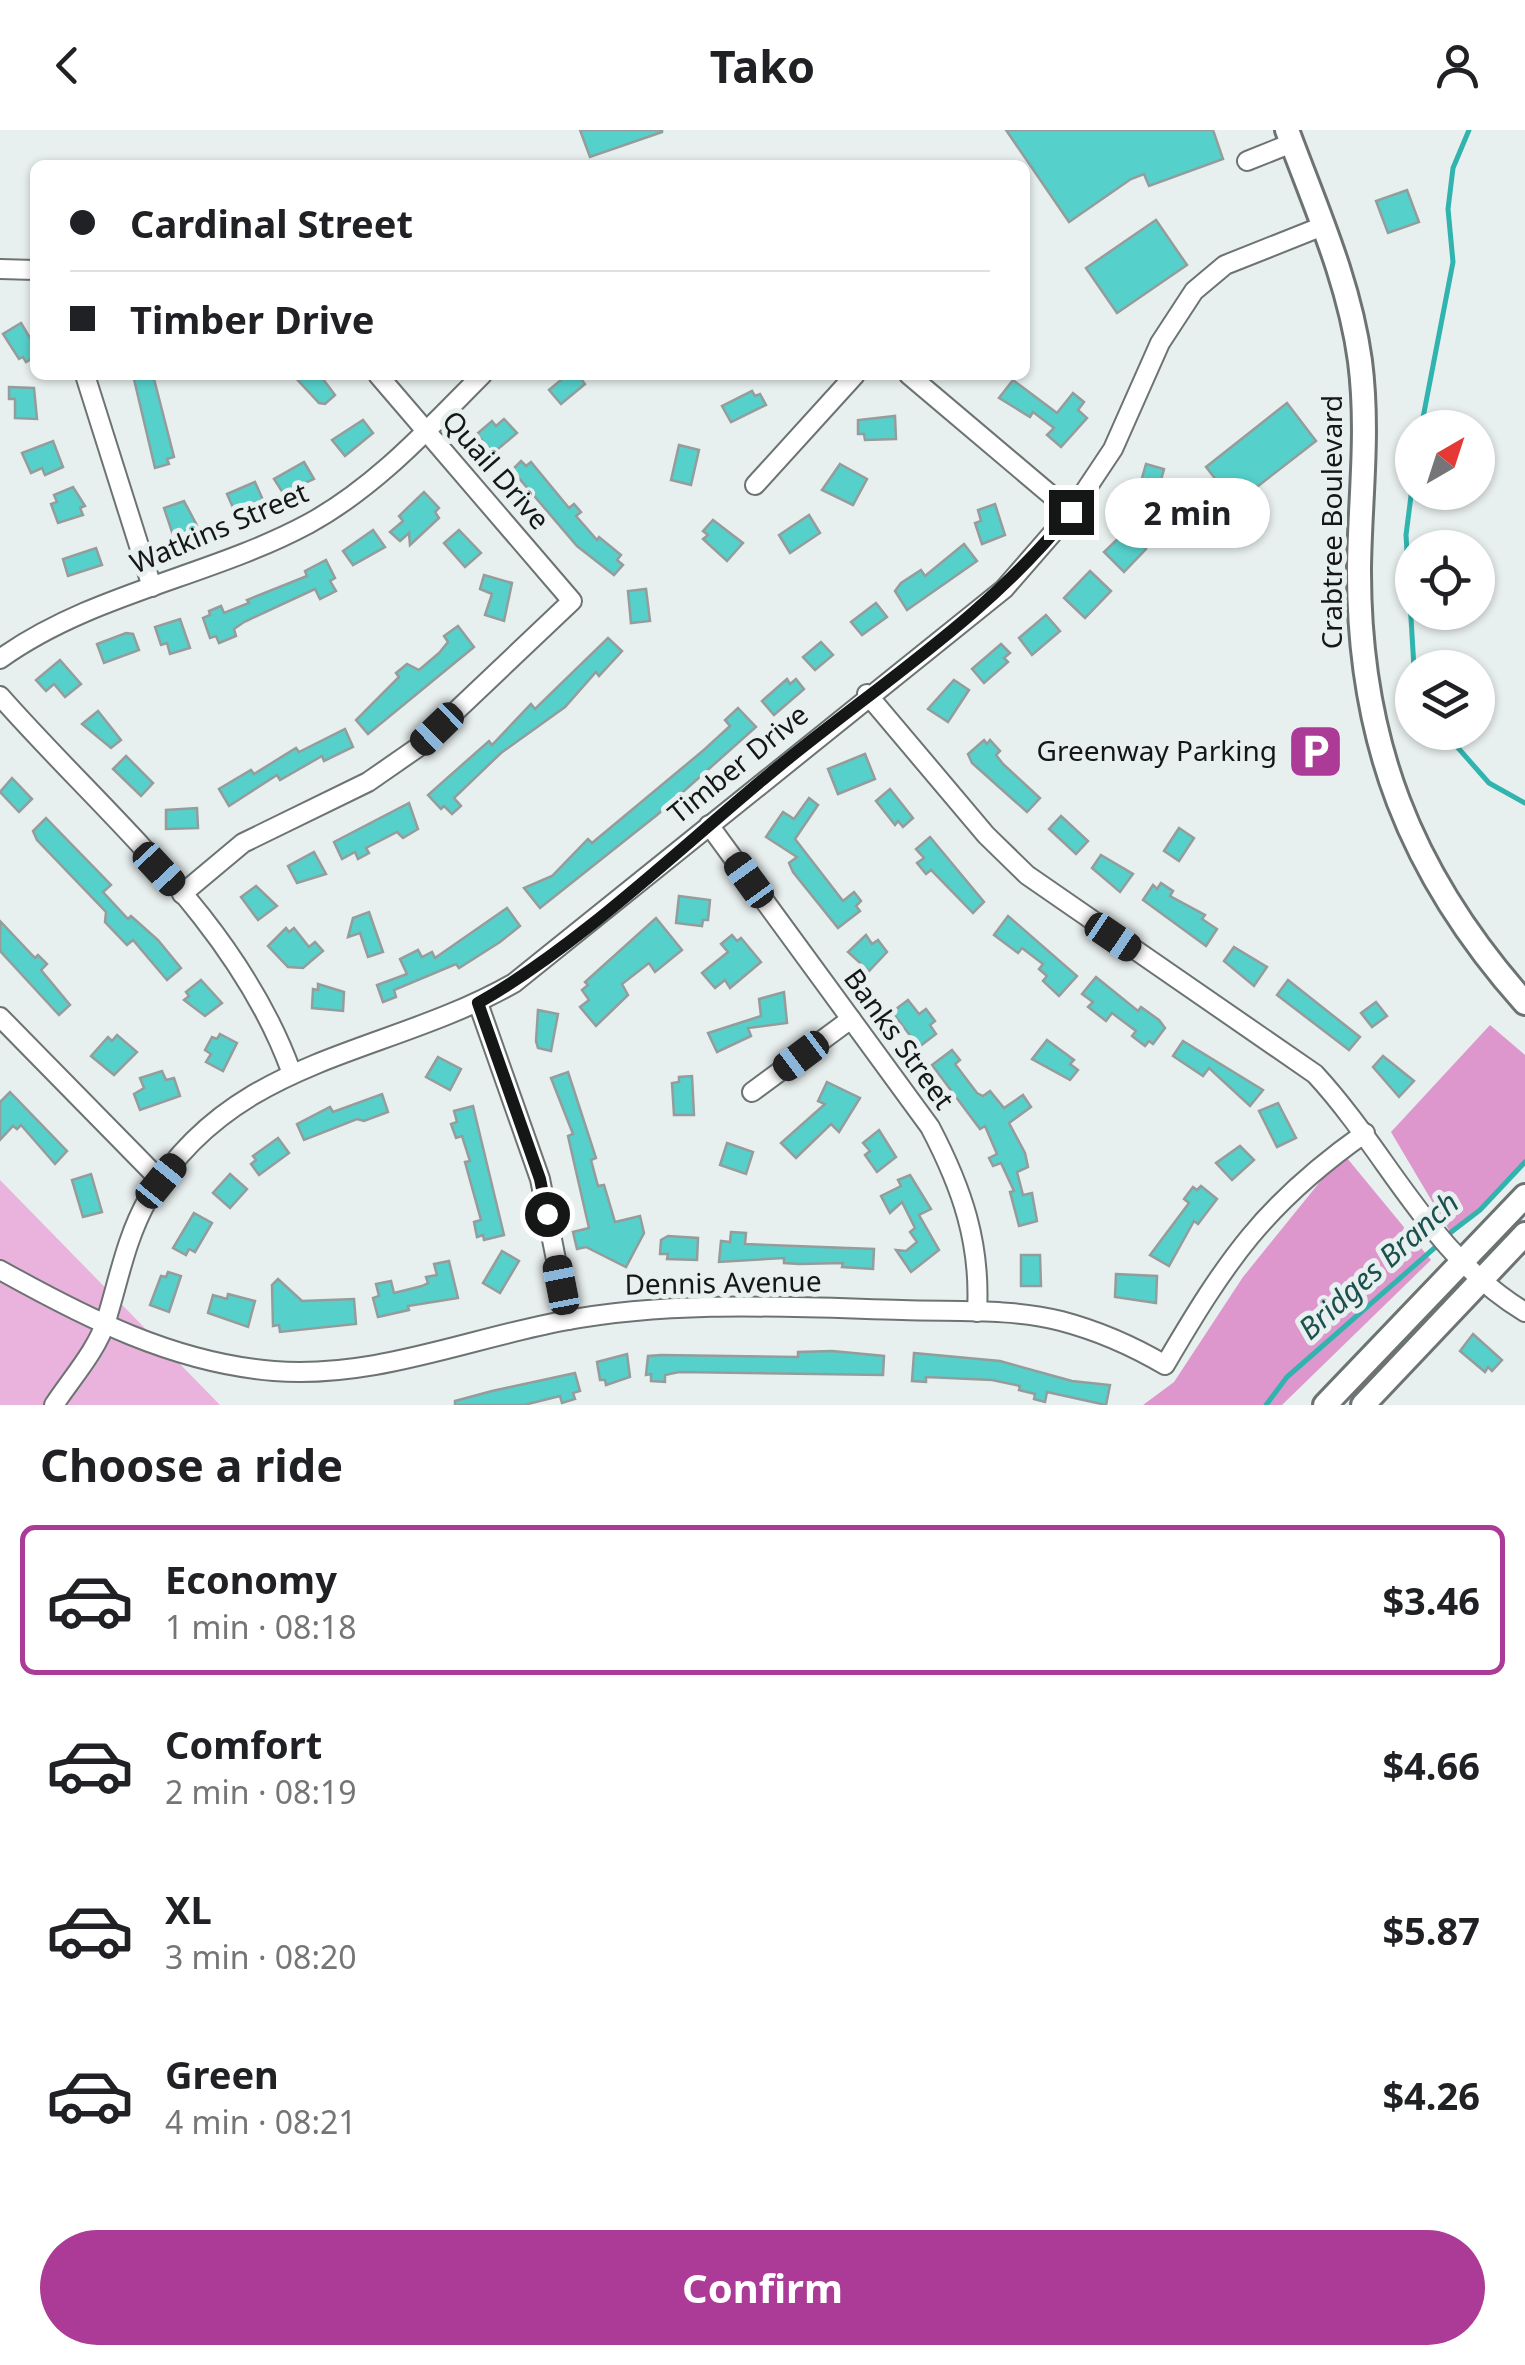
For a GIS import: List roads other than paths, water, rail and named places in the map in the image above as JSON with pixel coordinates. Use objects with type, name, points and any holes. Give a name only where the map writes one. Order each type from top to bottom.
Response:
[{"type":"main road","name":"Crabtree Boulevard","points":[[1289,136],[1348,296],[1362,382],[1366,438],[1360,626],[1376,736],[1396,798],[1434,881],[1476,944],[1525,1003]]},
{"type":"main road","points":[[1325,1405],[1525,1196]]},
{"type":"main road","points":[[1363,1405],[1525,1234]]},
{"type":"street","points":[[1247,161],[1289,136]]},
{"type":"street","name":"Timber Drive","points":[[54,1405],[105,1324],[124,1250],[161,1181],[218,1119],[292,1071],[478,1003],[528,972],[867,694],[1004,588],[1071,512],[1113,450],[1160,343],[1194,291],[1224,265],[1323,226]]},
{"type":"street","points":[[0,269],[30,270]]},
{"type":"street","points":[[86,380],[152,587]]},
{"type":"street","name":"Quail Drive","points":[[182,894],[243,843],[368,782],[417,748],[572,601],[382,380]]},
{"type":"street","name":"Watkins Street","points":[[0,659],[63,622],[306,524],[350,499],[477,380]]},
{"type":"street","points":[[755,485],[850,380]]},
{"type":"street","points":[[914,380],[1071,512]]},
{"type":"street","points":[[867,694],[986,835],[1027,875],[1315,1074],[1364,1133],[1418,1212],[1461,1262],[1525,1312]]},
{"type":"street","points":[[0,696],[230,949],[263,1002],[292,1071]]},
{"type":"street","name":"Banks Street","points":[[708,824],[930,1128],[957,1178],[972,1224],[976,1312]]},
{"type":"street","points":[[478,1003],[540,1179],[568,1320]]},
{"type":"street","points":[[0,1018],[161,1181]]},
{"type":"street","points":[[752,1092],[851,1019]]},
{"type":"street","name":"Dennis Avenue","points":[[0,1270],[105,1324],[178,1355],[275,1372],[362,1370],[568,1320],[653,1307],[976,1312],[1056,1320],[1121,1339],[1164,1365],[1216,1276],[1261,1218],[1364,1133]]},
{"type":"waterway","points":[[1424,410],[1453,262],[1448,209],[1453,168],[1469,130]]},
{"type":"waterway","points":[[1409,510],[1406,535],[1413,650]]},
{"type":"waterway","points":[[1460,750],[1489,783],[1525,803]]},
{"type":"waterway","name":"Bridges Branch","points":[[1446,1236],[1480,1210],[1525,1162]]},
{"type":"waterway","name":"Bridges Branch","points":[[1266,1405],[1287,1377],[1439,1244]]},
{"type":"place","name":"Greenway Parking","points":[[1316,751]]}]
